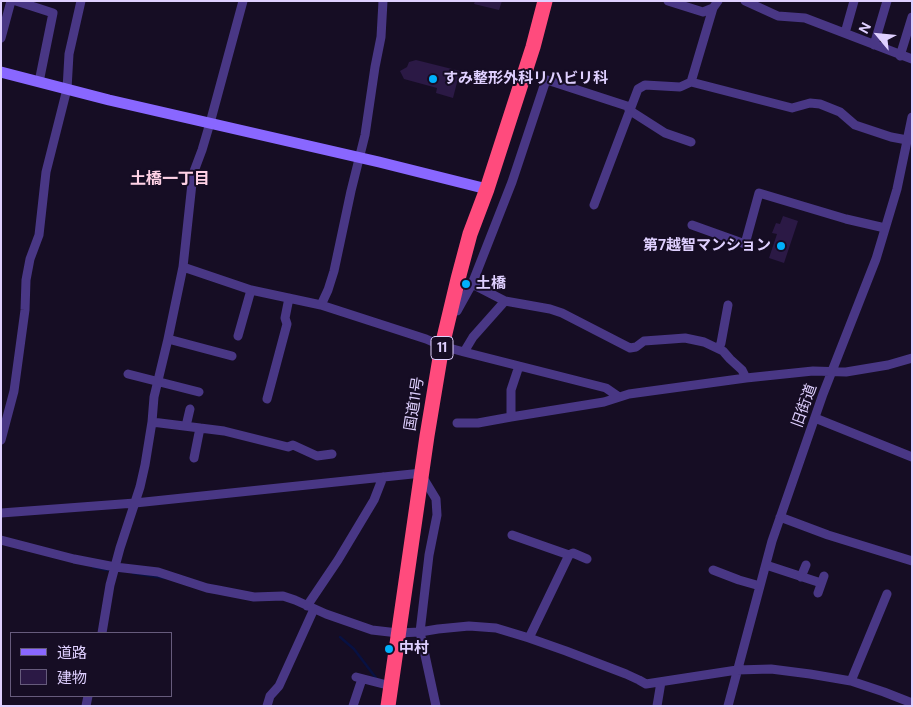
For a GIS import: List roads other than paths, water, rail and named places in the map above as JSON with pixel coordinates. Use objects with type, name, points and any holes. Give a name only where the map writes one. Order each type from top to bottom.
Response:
[{"type":"highway","name":"国道11号","points":[[388,706],[383,684],[398,633],[442,346],[470,234],[487,189],[533,46],[545,1]]},
{"type":"street","points":[[1,38],[11,1]]},
{"type":"street","points":[[16,1],[53,13],[39,82]]},
{"type":"street","points":[[1,440],[14,391],[25,310],[26,280],[30,259],[39,235],[46,172],[67,88],[69,54],[81,1]]},
{"type":"street","points":[[102,632],[110,585],[140,487],[145,464],[154,397],[183,267],[193,174],[210,123],[243,1]]},
{"type":"street","points":[[321,305],[334,271],[365,136],[381,37],[384,1]]},
{"type":"street","points":[[668,1],[703,12],[715,5]]},
{"type":"street","points":[[745,1],[778,16],[805,18],[912,59]]},
{"type":"street","points":[[845,33],[854,1]]},
{"type":"street","points":[[874,45],[887,1]]},
{"type":"street","points":[[692,82],[715,5]]},
{"type":"street","points":[[900,56],[912,17]]},
{"type":"street","points":[[1,72],[109,100],[487,189]]},
{"type":"street","points":[[450,311],[457,311],[472,284],[512,182],[538,102],[548,80],[630,109],[665,133],[691,142]]},
{"type":"street","points":[[594,205],[638,89],[645,85],[680,87],[692,82],[792,108],[810,103],[820,104],[840,112],[855,125],[908,146]]},
{"type":"street","name":"旧街道","points":[[728,706],[780,517],[832,371],[876,259],[908,146],[912,117]]},
{"type":"street","points":[[692,225],[745,244],[759,194],[885,228]]},
{"type":"street","points":[[183,267],[251,290],[321,305],[442,346],[606,388],[619,397]]},
{"type":"street","points":[[472,284],[506,301],[562,313],[630,348],[636,347],[644,341],[685,338],[704,342],[723,351],[742,370],[746,378]]},
{"type":"street","points":[[238,336],[251,290]]},
{"type":"street","points":[[266,399],[287,324],[285,318],[289,298]]},
{"type":"street","points":[[464,352],[473,338],[506,301]]},
{"type":"street","points":[[719,348],[728,305]]},
{"type":"street","points":[[168,339],[232,356]]},
{"type":"street","points":[[457,422],[478,423],[604,402],[638,392],[746,378],[813,372],[846,372],[888,365],[912,358]]},
{"type":"street","points":[[511,417],[511,390],[519,366]]},
{"type":"street","points":[[128,374],[199,392]]},
{"type":"street","points":[[186,426],[190,408]]},
{"type":"street","points":[[815,418],[912,457]]},
{"type":"street","points":[[152,422],[224,431],[288,447],[293,445],[317,456],[332,454]]},
{"type":"street","points":[[194,458],[200,428]]},
{"type":"street","points":[[1,513],[135,503],[422,474],[436,498],[437,515],[420,632],[436,706]]},
{"type":"street","points":[[267,706],[270,696],[279,686],[311,608],[374,500],[383,477]]},
{"type":"street","points":[[780,517],[828,535],[912,561]]},
{"type":"street","points":[[512,536],[587,559]]},
{"type":"street","points":[[1,540],[74,559],[115,567],[158,572],[207,588],[254,597],[283,596],[372,630],[398,633],[469,626],[496,628],[529,638],[626,674],[646,684],[737,670],[771,669],[850,682],[912,703]]},
{"type":"street","points":[[529,638],[569,554]]},
{"type":"street","points":[[766,565],[801,577],[823,580],[818,593]]},
{"type":"street","points":[[801,577],[806,565]]},
{"type":"street","points":[[713,570],[760,586]]},
{"type":"street","points":[[850,682],[886,594]]},
{"type":"street","points":[[353,706],[359,678],[383,684]]},
{"type":"street","points":[[655,706],[661,682]]},
{"type":"waterway","points":[[93,567],[107,570]]},
{"type":"waterway","points":[[133,573],[164,578]]},
{"type":"waterway","points":[[340,637],[354,649],[376,678]]},
{"type":"place","name":"すみ整形外科リハビリ科","points":[[433,79]]},
{"type":"place","name":"第7越智マンション","points":[[781,246]]},
{"type":"place","name":"土橋","points":[[466,284]]},
{"type":"place","name":"中村","points":[[389,649]]},
{"type":"district","name":"土橋一丁目","points":[[170,180]]}]
